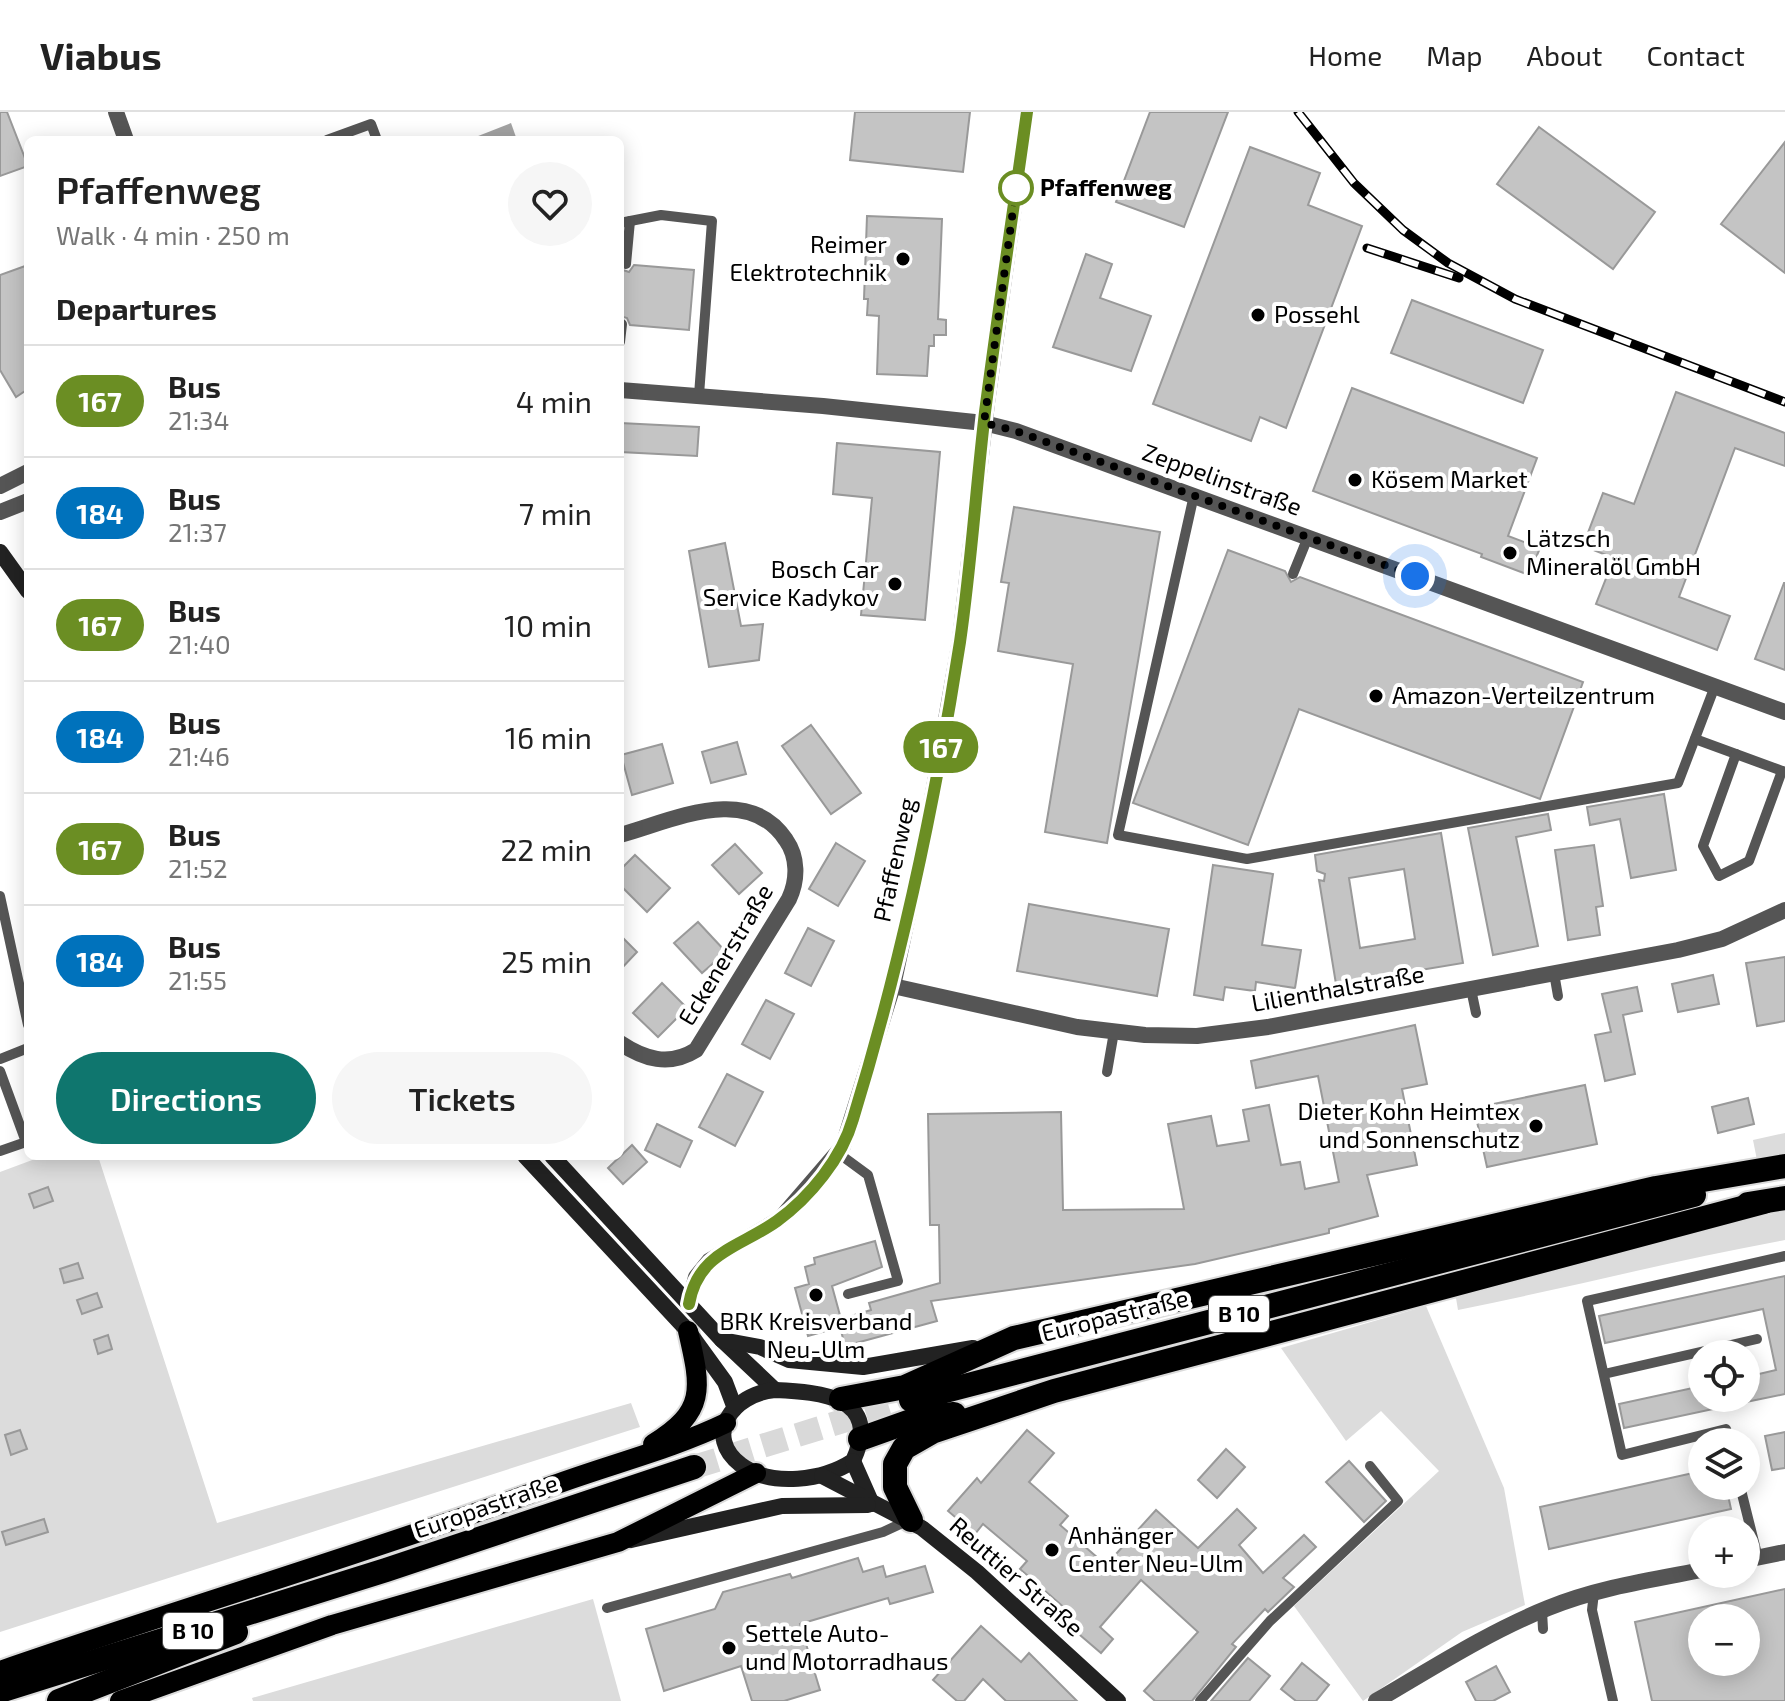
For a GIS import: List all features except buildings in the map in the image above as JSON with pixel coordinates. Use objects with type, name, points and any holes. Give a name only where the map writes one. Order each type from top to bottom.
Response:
[{"type":"highway","name":"Europastraße","points":[[911,1400],[1567,1231],[1785,1168]]},
{"type":"highway","points":[[841,1399],[905,1387],[1014,1338],[1656,1188],[1785,1168]]},
{"type":"highway","name":"Europastraße","points":[[1567,1231],[1775,1200]]},
{"type":"highway","points":[[911,1520],[895,1487],[898,1456],[917,1439],[1068,1387],[1775,1200]]},
{"type":"highway","points":[[856,1450],[919,1418],[996,1410]]},
{"type":"highway","name":"Europastraße","points":[[0,1691],[386,1570],[694,1467]]},
{"type":"highway","name":"Europastraße","points":[[59,1701],[386,1570]]},
{"type":"main road","points":[[0,552],[24,585]]},
{"type":"main road","points":[[529,1160],[682,1324],[725,1382],[730,1415],[729,1450],[740,1464],[756,1473],[787,1478],[822,1476],[856,1450]]},
{"type":"main road","points":[[556,1160],[722,1340],[775,1390]]},
{"type":"main road","points":[[632,1457],[681,1425],[695,1405],[698,1380],[682,1324]]},
{"type":"main road","points":[[722,1340],[760,1347],[789,1360],[863,1367],[926,1358],[1014,1338]]},
{"type":"main road","points":[[0,1671],[427,1531],[632,1457],[691,1440],[730,1415],[756,1391],[826,1394],[841,1399],[853,1410],[860,1424],[856,1450],[873,1505],[782,1506],[663,1535],[618,1542],[332,1625],[120,1701]]},
{"type":"main road","points":[[618,1542],[756,1473]]},
{"type":"main road","name":"Reuttier Straße","points":[[822,1476],[873,1505],[911,1520],[977,1572],[1118,1701]]},
{"type":"street","points":[[116,112],[125,136]]},
{"type":"street","name":"Pfaffenweg","points":[[689,1304],[696,1277],[709,1261],[780,1219],[808,1191],[838,1153],[853,1121],[893,986],[929,816],[960,640],[984,423],[1027,112]]},
{"type":"street","name":"Zeppelinstraße","points":[[624,390],[984,423],[1016,431],[1785,712]]},
{"type":"street","points":[[0,486],[24,474]]},
{"type":"street","points":[[0,512],[24,503]]},
{"type":"street","name":"Eckenerstraße","points":[[624,834],[719,809],[747,810],[769,821],[782,834],[794,856],[796,876],[789,899],[696,1050],[663,1060],[644,1057],[624,1045]]},
{"type":"street","name":"Lilienthalstraße","points":[[893,986],[1114,1032],[1212,1034],[1268,1027],[1722,939],[1785,910]]},
{"type":"street","points":[[1760,1557],[1785,1552]]},
{"type":"street","points":[[1376,1701],[1542,1611],[1594,1593],[1688,1573]]},
{"type":"lane","points":[[338,136],[371,124],[376,136]]},
{"type":"lane","points":[[626,264],[625,222],[661,215],[712,221],[699,395]]},
{"type":"lane","points":[[1194,495],[1118,835],[1247,859],[1678,783],[1715,686]]},
{"type":"lane","points":[[1293,574],[1308,537]]},
{"type":"lane","points":[[1695,739],[1736,754],[1784,772],[1749,861],[1719,876],[1703,846],[1736,754]]},
{"type":"lane","points":[[0,896],[24,1007]]},
{"type":"lane","points":[[1554,973],[1558,996]]},
{"type":"lane","points":[[1471,989],[1476,1013]]},
{"type":"lane","points":[[1107,1072],[1114,1032]]},
{"type":"lane","points":[[0,1059],[24,1050]]},
{"type":"lane","points":[[0,1071],[24,1137]]},
{"type":"lane","points":[[0,1151],[24,1143]]},
{"type":"lane","points":[[838,1153],[868,1175],[898,1281],[848,1294]]},
{"type":"lane","points":[[1688,1438],[1622,1455],[1587,1301],[1785,1256]]},
{"type":"lane","points":[[682,1324],[689,1304]]},
{"type":"lane","points":[[1604,1374],[1757,1339]]},
{"type":"lane","points":[[1200,1701],[1270,1621],[1398,1501],[1370,1466]]},
{"type":"lane","points":[[607,1608],[883,1532],[911,1520]]},
{"type":"lane","points":[[1594,1593],[1592,1610],[1613,1701]]},
{"type":"lane","points":[[1542,1611],[1543,1629]]},
{"type":"shaded area","points":[[511,123],[516,136],[478,136]]},
{"type":"shaded area","points":[[1785,1133],[1785,1154],[1757,1160],[1753,1140]]},
{"type":"shaded area","points":[[32,1160],[99,1160],[217,1523],[631,1403],[640,1427],[0,1632],[0,1172]]},
{"type":"shaded area","points":[[1785,1211],[1785,1240],[1458,1310],[1455,1292]]},
{"type":"shaded area","points":[[1426,1306],[1504,1488],[1525,1605],[1462,1632],[1363,1701],[1294,1606],[1439,1471],[1381,1411],[1346,1441],[1281,1348]]},
{"type":"shaded area","points":[[593,1599],[621,1701],[253,1701],[252,1698]]},
{"type":"tunnel","points":[[694,1467],[911,1400]]},
{"type":"railway","points":[[1298,112],[1354,183],[1403,230],[1448,263],[1515,299],[1785,402]]},
{"type":"railway","points":[[1367,248],[1459,278]]},
{"type":"bus line","name":"167","points":[[689,1304],[693,1283],[709,1261],[780,1219],[828,1168],[843,1146],[893,986],[929,816],[960,640],[984,423],[1027,112]]},
{"type":"place","name":"Pfaffenweg","points":[[1016,188]]},
{"type":"place","name":"Reimer Elektrotechnik","points":[[903,259]]},
{"type":"place","name":"Possehl","points":[[1258,315]]},
{"type":"place","name":"Kösem Market","points":[[1355,480]]},
{"type":"place","name":"Lätzsch Mineralöl GmbH","points":[[1510,553]]},
{"type":"place","name":"Bosch Car Service Kadykov","points":[[895,584]]},
{"type":"place","name":"Amazon-Verteilzentrum","points":[[1376,696]]},
{"type":"place","name":"Dieter Kohn Heimtex und Sonnenschutz","points":[[1536,1126]]},
{"type":"place","name":"BRK Kreisverband Neu-Ulm","points":[[816,1295]]},
{"type":"place","name":"Anhänger Center Neu-Ulm","points":[[1052,1550]]},
{"type":"place","name":"Settele Auto- und Motorradhaus","points":[[729,1648]]},
{"type":"route","points":[[1016,188],[984,423],[1016,431],[1415,576]]}]
